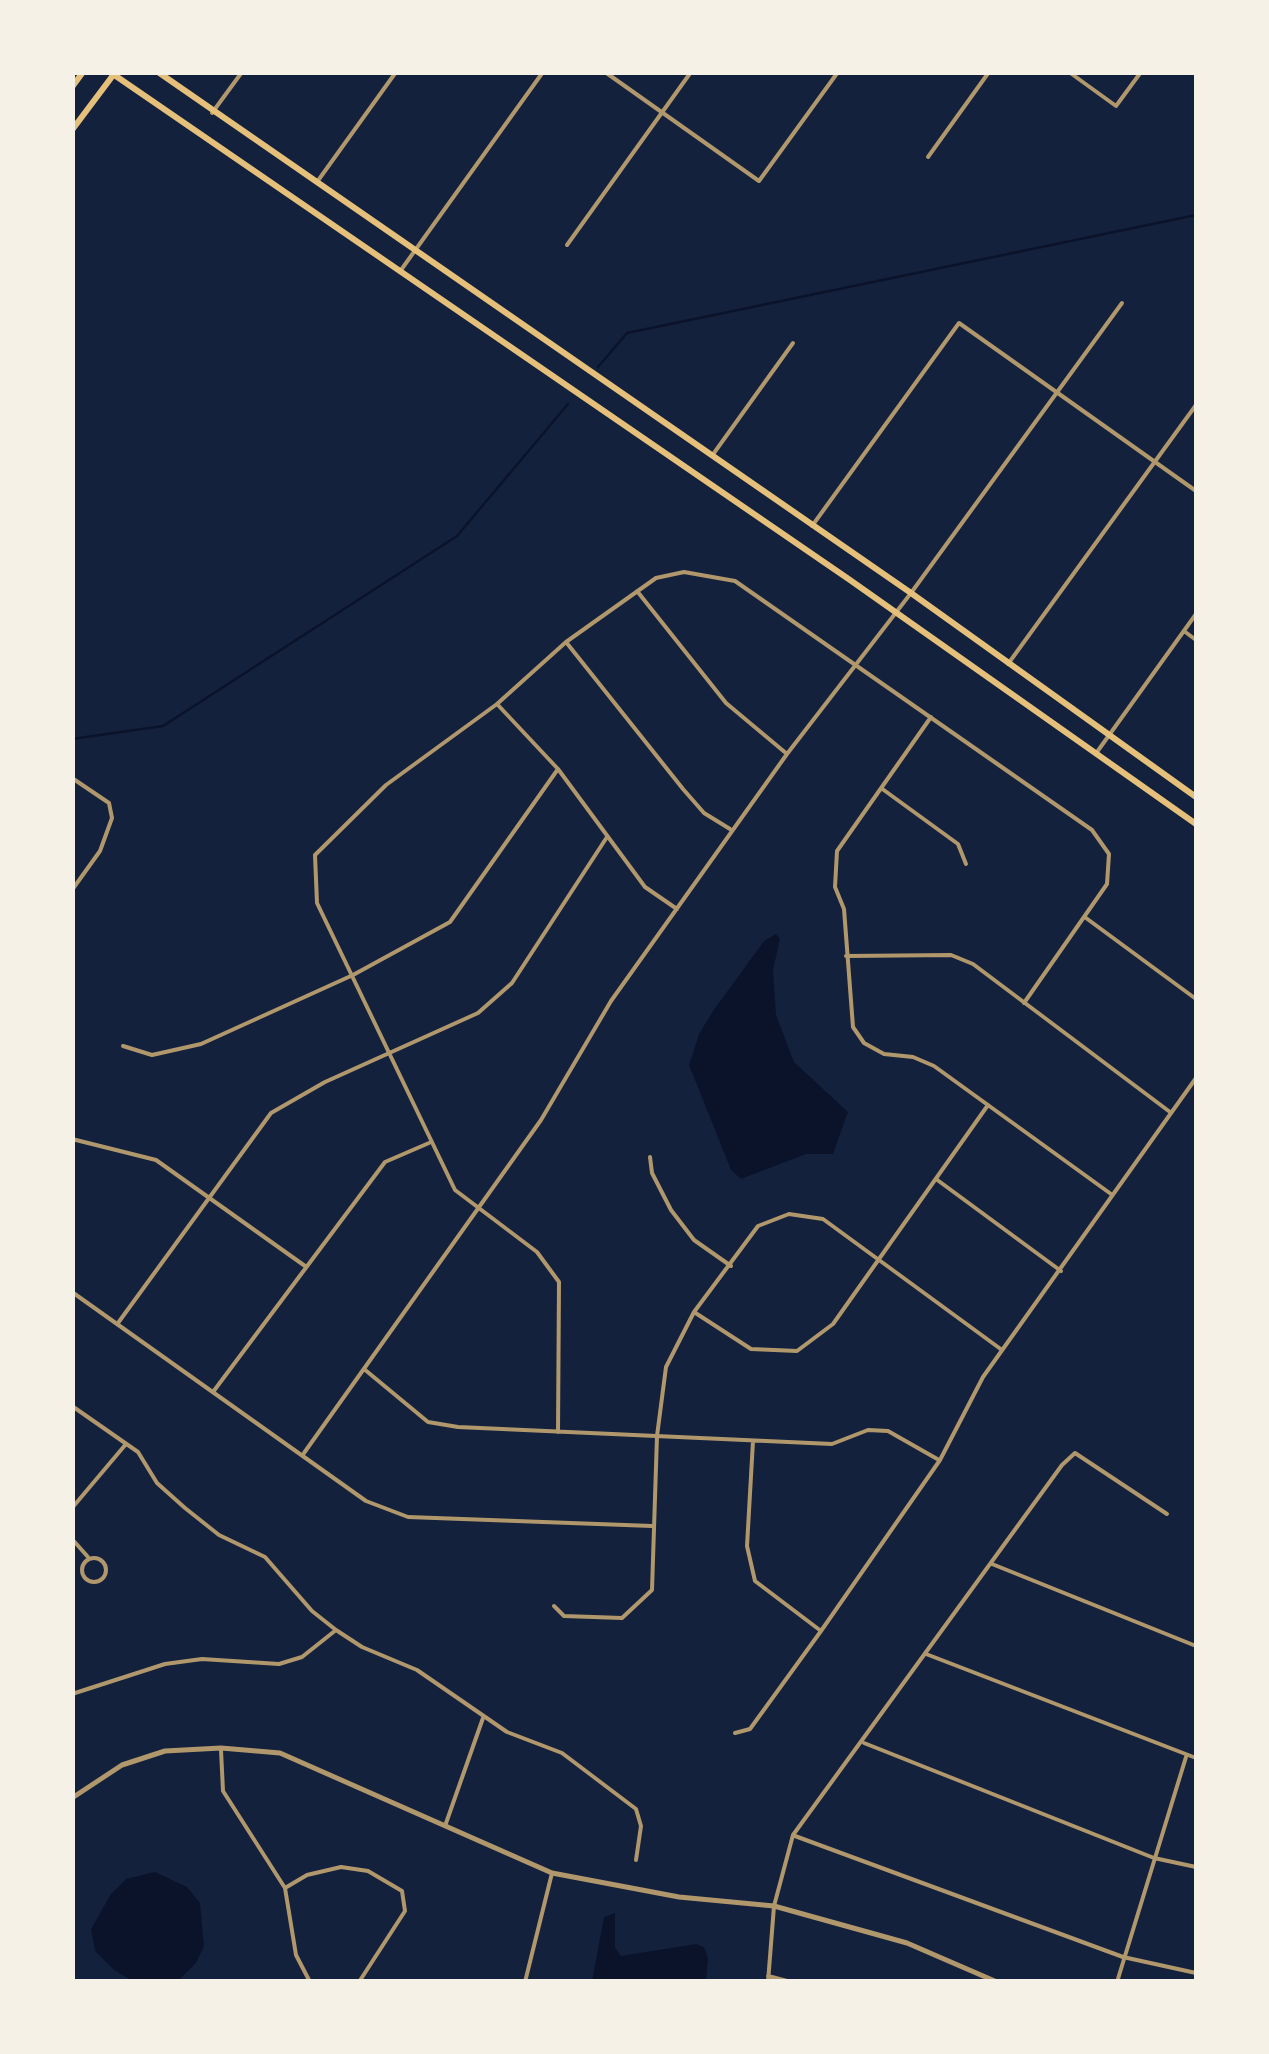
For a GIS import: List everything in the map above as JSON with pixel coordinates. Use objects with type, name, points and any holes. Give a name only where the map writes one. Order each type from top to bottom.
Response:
[{"type":"main road","points":[[72,88],[84,72]]},
{"type":"main road","points":[[158,72],[911,594],[1196,797]]},
{"type":"main road","points":[[72,130],[113,73],[1196,824]]},
{"type":"street","points":[[212,113],[242,72]]},
{"type":"street","points":[[316,184],[396,72]]},
{"type":"street","points":[[401,270],[543,72]]},
{"type":"street","points":[[606,72],[759,182],[838,72]]},
{"type":"street","points":[[567,245],[691,72]]},
{"type":"street","points":[[928,157],[989,72]]},
{"type":"street","points":[[1069,72],[1116,106],[1140,72]]},
{"type":"street","points":[[304,1453],[541,1120],[611,1001],[732,830],[855,662],[911,594],[1122,303]]},
{"type":"street","points":[[812,526],[959,323],[1196,492]]},
{"type":"street","points":[[711,457],[794,344]]},
{"type":"street","points":[[1008,664],[1196,405]]},
{"type":"street","points":[[558,1432],[559,1282],[538,1252],[455,1190],[317,904],[315,855],[386,785],[497,704],[566,642],[656,578],[684,572],[735,580],[1092,830],[1108,854],[1107,884],[1024,1002]]},
{"type":"street","points":[[636,591],[726,703],[787,754]]},
{"type":"street","points":[[1096,753],[1196,614]]},
{"type":"street","points":[[1184,631],[1196,640]]},
{"type":"street","points":[[566,642],[704,813],[732,830]]},
{"type":"street","points":[[497,704],[558,769],[645,886],[677,908]]},
{"type":"street","points":[[931,718],[837,851],[834,866],[844,910],[848,1006],[853,1027],[864,1043],[884,1054],[913,1057],[934,1066],[1113,1195]]},
{"type":"street","points":[[123,1046],[152,1055],[200,1044],[353,975],[450,922],[558,769]]},
{"type":"street","points":[[72,778],[108,803],[112,818],[100,851],[72,890]]},
{"type":"street","points":[[881,788],[958,844],[966,864]]},
{"type":"street","points":[[118,1324],[271,1114],[390,1051],[478,1013],[512,983],[607,838]]},
{"type":"street","points":[[1086,918],[1196,999]]},
{"type":"street","points":[[846,956],[951,955],[973,964],[1171,1112]]},
{"type":"street","points":[[734,1733],[750,1729],[820,1631],[940,1460],[1002,1350],[1196,1078]]},
{"type":"street","points":[[694,1312],[751,1350],[798,1351],[833,1324],[988,1105]]},
{"type":"street","points":[[72,1139],[108,1144],[156,1160],[305,1266]]},
{"type":"street","points":[[213,1392],[385,1162],[429,1143]]},
{"type":"street","points":[[650,1157],[652,1173],[694,1240],[731,1266]]},
{"type":"street","points":[[936,1178],[1061,1270]]},
{"type":"street","points":[[554,1606],[564,1616],[622,1618],[652,1590],[657,1436],[666,1367],[694,1312],[758,1226],[789,1214],[823,1219],[1002,1350]]},
{"type":"street","points":[[72,1292],[304,1453],[366,1501],[408,1517],[652,1526]]},
{"type":"street","points":[[364,1369],[428,1422],[832,1444],[868,1430],[888,1431],[940,1460]]},
{"type":"street","points":[[72,1406],[138,1452],[157,1483],[219,1535],[265,1556],[312,1611],[336,1630],[362,1647],[417,1670],[507,1732],[562,1752],[636,1809],[641,1821],[636,1860]]},
{"type":"street","points":[[753,1442],[747,1546],[755,1581],[820,1631]]},
{"type":"street","points":[[72,1508],[126,1444]]},
{"type":"street","points":[[792,1982],[768,1979],[774,1906],[792,1835],[1074,1452],[1167,1514]]},
{"type":"street","points":[[72,1538],[89,1559]]},
{"type":"street","points":[[97,1558],[106,1566],[104,1578],[97,1582],[89,1582],[82,1573],[89,1559],[97,1558]]},
{"type":"street","points":[[990,1564],[1196,1646]]},
{"type":"street","points":[[72,1694],[165,1664],[202,1659],[280,1664],[302,1657],[336,1630]]},
{"type":"street","points":[[924,1654],[1196,1758]]},
{"type":"street","points":[[445,1826],[483,1718]]},
{"type":"street","points":[[862,1742],[1154,1858],[1196,1867]]},
{"type":"street","points":[[221,1748],[223,1791],[230,1808],[284,1888],[296,1955],[310,1982]]},
{"type":"street","points":[[72,1784],[75,1795],[122,1765],[165,1752],[221,1748],[280,1753],[552,1873],[679,1897],[774,1906],[907,1943],[997,1982]]},
{"type":"street","points":[[1117,1982],[1186,1756]]},
{"type":"street","points":[[792,1835],[1123,1957],[1196,1973]]},
{"type":"street","points":[[284,1888],[307,1875],[341,1868],[368,1872],[402,1891],[405,1912],[359,1982]]},
{"type":"street","points":[[525,1982],[552,1873]]},
{"type":"water","points":[[776,934],[780,939],[773,970],[776,1015],[794,1062],[848,1112],[833,1154],[806,1154],[741,1179],[731,1170],[689,1065],[699,1034],[713,1011],[764,941]]},
{"type":"water","points":[[155,1872],[187,1887],[200,1903],[204,1946],[196,1963],[178,1981],[133,1981],[114,1970],[95,1951],[91,1929],[111,1894],[126,1879]]},
{"type":"water","points":[[615,1913],[615,1948],[621,1956],[696,1944],[704,1947],[708,1958],[706,1981],[592,1981],[604,1917]]},
{"type":"waterway","points":[[598,367],[627,333],[1196,215]]},
{"type":"waterway","points":[[72,739],[163,726],[457,536],[568,404]]}]
